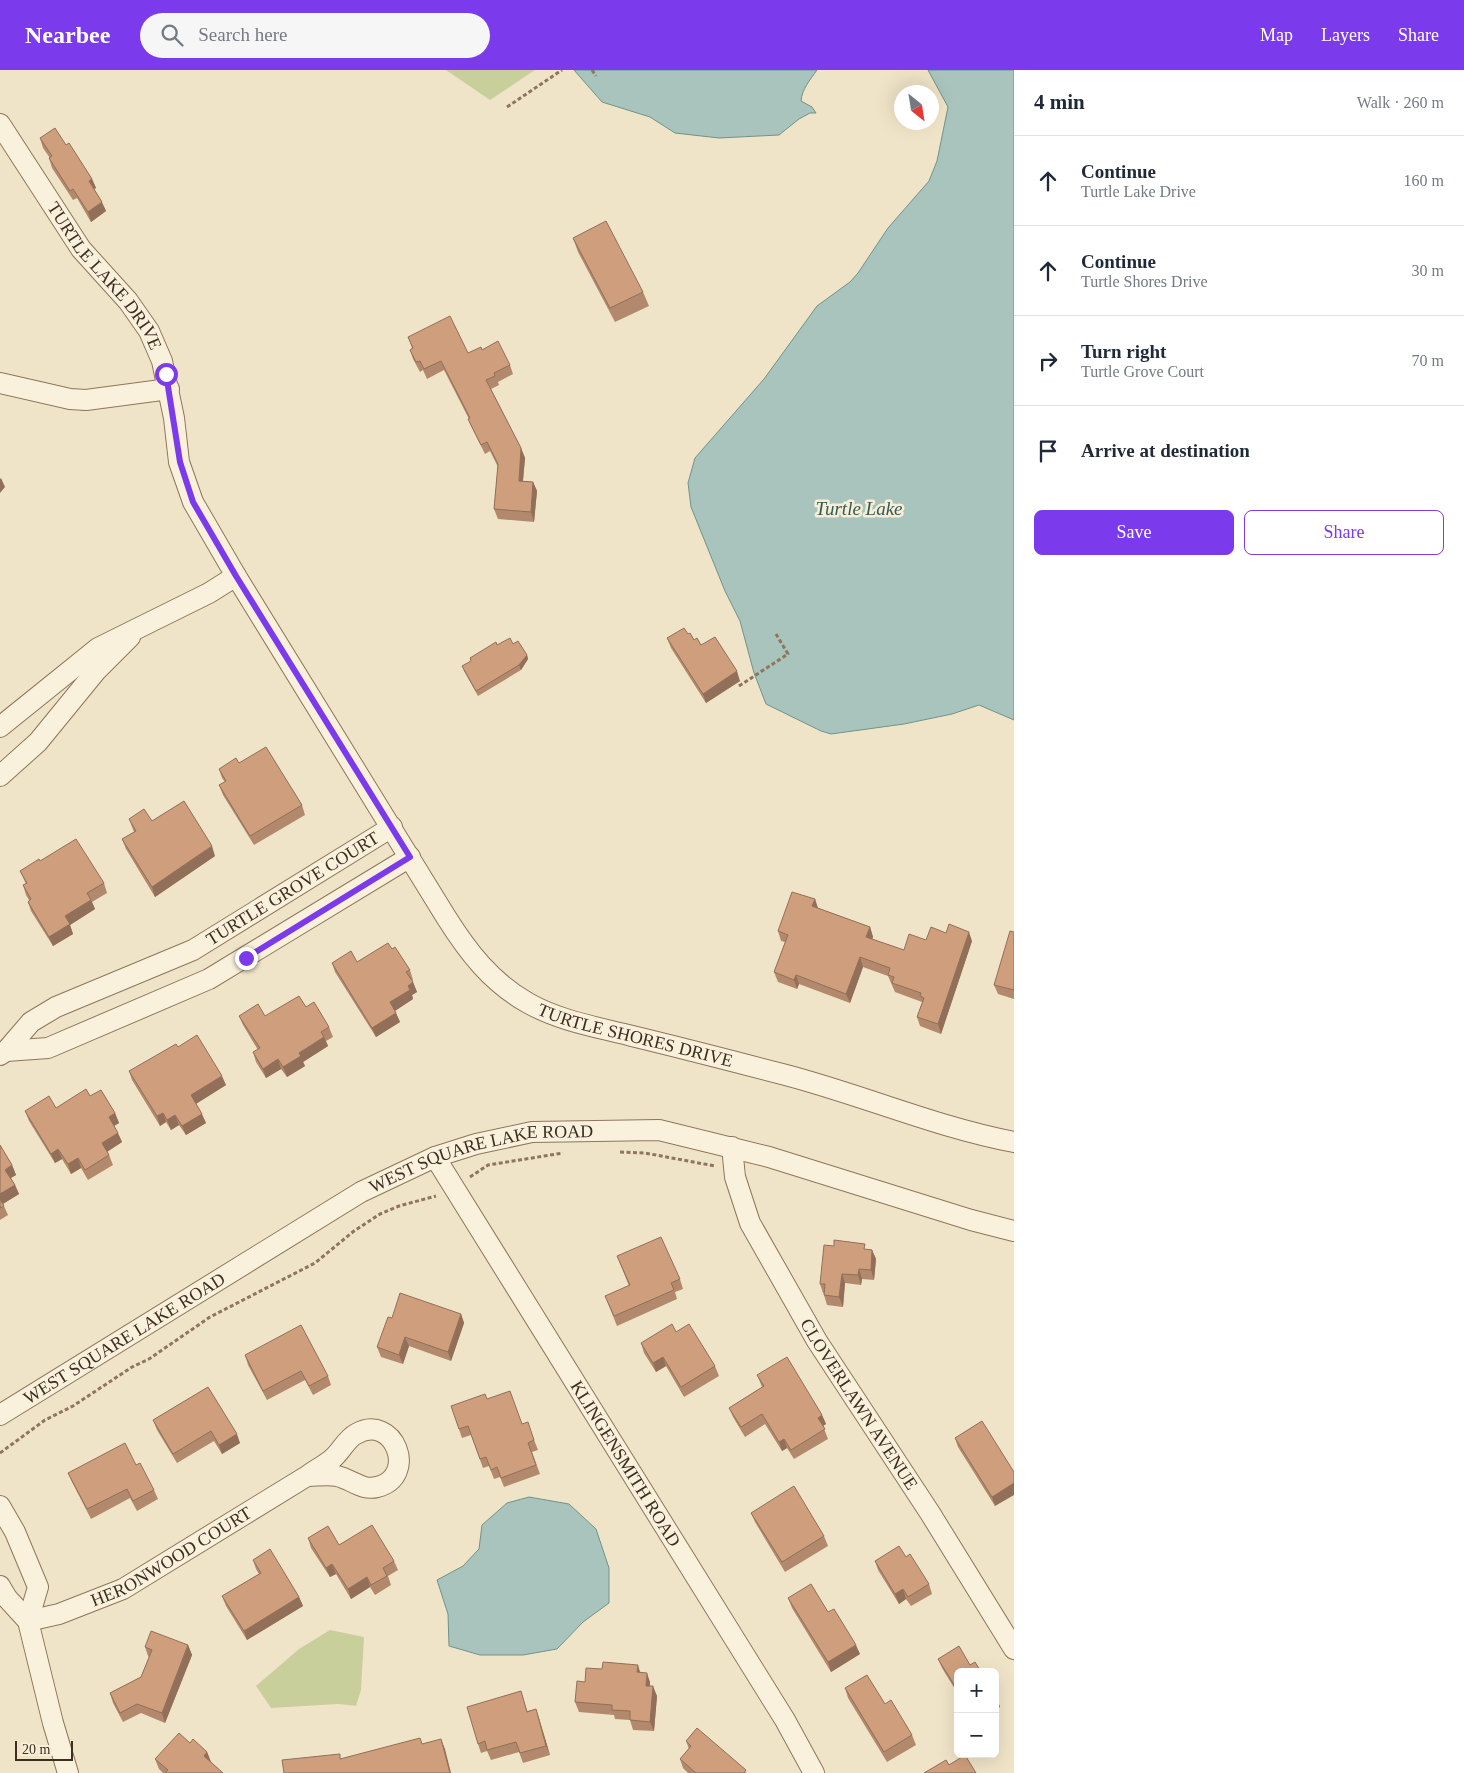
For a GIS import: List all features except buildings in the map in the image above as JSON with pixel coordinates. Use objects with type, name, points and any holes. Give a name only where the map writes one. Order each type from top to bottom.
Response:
[{"type":"street","name":"TURTLE LAKE DRIVE","points":[[0,124],[81,249],[139,315],[155,344],[169,389],[183,476],[193,502],[236,576],[363,781]]},
{"type":"street","points":[[0,382],[70,399],[86,400],[169,389]]},
{"type":"street","points":[[0,727],[98,648],[209,593],[236,576]]},
{"type":"street","points":[[0,776],[38,742],[96,671],[139,628]]},
{"type":"street","name":"TURTLE SHORES DRIVE","points":[[363,781],[446,917],[479,964],[510,992],[547,1012],[590,1026],[784,1074],[949,1127],[1014,1142]]},
{"type":"street","name":"TURTLE GROVE COURT","points":[[3,1053],[31,1022],[56,1007],[193,950],[392,827]]},
{"type":"street","name":"TURTLE GROVE COURT","points":[[3,1053],[48,1048],[209,979],[410,857]]},
{"type":"street","name":"TURTLE GROVE COURT","points":[[193,950],[209,979]]},
{"type":"street","name":"WEST SQUARE LAKE ROAD","points":[[0,1415],[361,1192],[436,1157],[476,1144],[532,1132],[658,1130],[732,1147],[971,1220],[1014,1231]]},
{"type":"street","name":"CLOVERLAWN AVENUE","points":[[732,1147],[735,1177],[755,1231],[817,1341],[930,1513],[1014,1648]]},
{"type":"street","name":"KLINGENSMITH ROAD","points":[[436,1157],[774,1703],[814,1773]]},
{"type":"street","name":"HERONWOOD COURT","points":[[28,1621],[67,1611],[123,1589],[307,1476]]},
{"type":"street","points":[[0,1506],[16,1532],[38,1587],[28,1621]]},
{"type":"street","points":[[0,1586],[7,1598],[28,1621],[52,1723],[68,1773]]},
{"type":"path","points":[[506,107],[562,70]]},
{"type":"path","points":[[592,70],[596,76]]},
{"type":"path","points":[[739,686],[788,654],[776,634]]},
{"type":"path","points":[[466,1180],[488,1165],[514,1159],[567,1152]]},
{"type":"path","points":[[616,1152],[645,1153],[714,1166]]},
{"type":"path","points":[[0,1452],[45,1420],[73,1406],[132,1367],[149,1359],[210,1316],[315,1263],[354,1231],[380,1214],[399,1206],[437,1196]]},
{"type":"green space","points":[[446,70],[535,70],[490,100]]},
{"type":"green space","points":[[330,1630],[364,1637],[361,1690],[356,1706],[338,1704],[271,1708],[256,1686],[299,1649]]},
{"type":"water","points":[[574,70],[817,70],[809,81],[801,101],[812,107],[816,113],[810,113],[799,119],[779,135],[719,138],[675,133],[650,117],[602,102]]},
{"type":"water","name":"Turtle Lake","points":[[928,70],[1014,70],[1014,720],[979,705],[952,714],[904,724],[831,734],[766,704],[754,673],[740,621],[725,591],[691,507],[688,483],[695,458],[764,379],[817,306],[850,282],[858,273],[888,228],[929,181],[937,161],[948,107],[939,90],[939,85],[936,85]]},
{"type":"water","points":[[529,1497],[569,1504],[596,1529],[609,1568],[609,1603],[583,1622],[557,1649],[523,1655],[480,1655],[449,1646],[448,1614],[437,1580],[463,1566],[479,1549],[482,1525],[507,1503]]},
{"type":"route","points":[[166,374],[180,462],[193,502],[212,538],[410,857],[246,958]]}]
